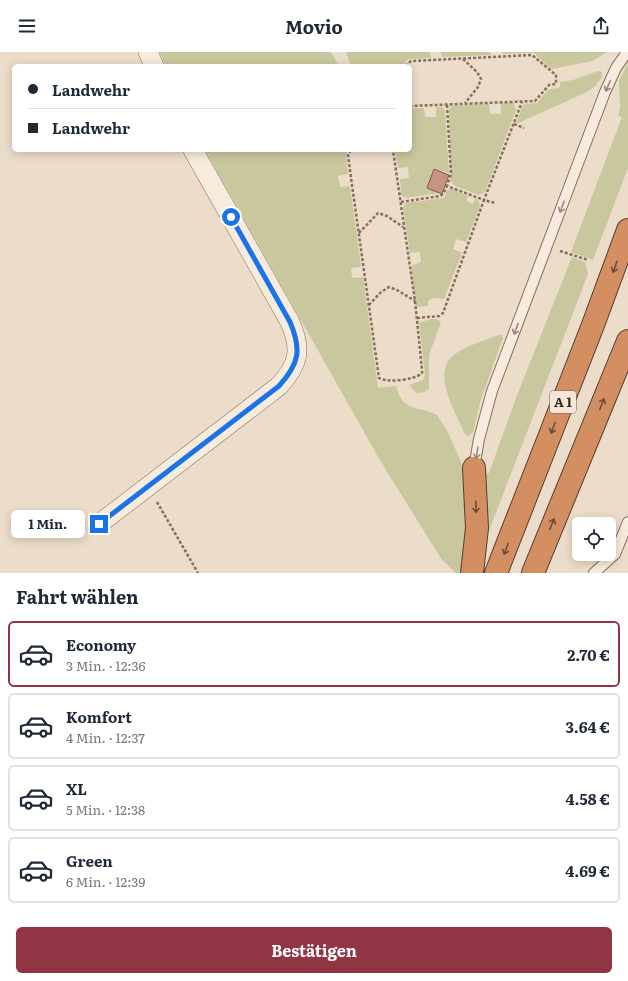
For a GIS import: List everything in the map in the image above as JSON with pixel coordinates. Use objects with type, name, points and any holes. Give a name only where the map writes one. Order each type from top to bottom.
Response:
[{"type":"highway","name":"A 1","points":[[496,573],[593,325],[628,230]]},
{"type":"highway","name":"A 1","points":[[532,573],[628,341]]},
{"type":"highway","points":[[472,573],[477,528],[474,468]]},
{"type":"street","points":[[148,52],[153,64]]},
{"type":"street","points":[[99,524],[279,386],[292,370],[297,353],[295,332],[284,310],[194,152]]},
{"type":"lane","points":[[474,468],[479,439],[490,398],[605,92],[616,68],[627,52]]},
{"type":"lane","points":[[594,573],[616,554],[628,522]]},
{"type":"path","points":[[407,64],[411,61],[534,56],[556,75],[556,84],[549,85],[535,100],[412,106]]},
{"type":"path","points":[[463,58],[477,72],[481,80],[478,87],[465,104]]},
{"type":"path","points":[[417,318],[439,316],[443,313],[522,101]]},
{"type":"path","points":[[401,202],[440,196],[448,186],[450,174],[447,105]]},
{"type":"path","points":[[514,123],[515,126],[524,128]]},
{"type":"path","points":[[350,152],[348,155],[379,378],[384,381],[415,378],[422,373],[415,301],[393,152]]},
{"type":"path","points":[[448,186],[495,203]]},
{"type":"path","points":[[359,234],[378,213],[404,228]]},
{"type":"path","points":[[548,246],[588,260]]},
{"type":"path","points":[[369,306],[381,292],[388,287],[397,290],[415,301]]},
{"type":"path","points":[[148,486],[198,573]]},
{"type":"shaded area","points":[[160,52],[331,52],[338,64],[164,64]]},
{"type":"shaded area","points":[[346,52],[430,52],[431,58],[408,59],[404,64],[350,64]]},
{"type":"shaded area","points":[[441,52],[490,52],[491,55],[442,57]]},
{"type":"shaded area","points":[[502,52],[607,52],[593,61],[551,69],[534,53],[502,54]]},
{"type":"shaded area","points":[[628,63],[628,168],[593,260],[571,252],[622,117],[618,116],[620,108],[619,81]]},
{"type":"shaded area","points":[[598,71],[602,72],[602,77],[595,86],[587,92],[516,124],[522,107],[525,104],[537,103],[548,90],[560,87],[560,82],[573,80]]},
{"type":"shaded area","points":[[501,103],[514,103],[516,110],[485,192],[479,195],[455,186],[451,182],[449,109],[453,106],[489,104],[490,114],[501,114]]},
{"type":"shaded area","points":[[436,107],[442,107],[445,111],[449,173],[434,169],[427,188],[440,193],[405,198],[401,195],[400,179],[409,178],[408,167],[398,168],[395,152],[412,152],[412,108],[424,108],[425,117],[436,117]]},
{"type":"shaded area","points":[[206,152],[347,152],[348,174],[338,176],[340,187],[350,186],[361,267],[351,268],[352,278],[363,277],[378,388],[396,386],[399,395],[407,405],[437,415],[447,430],[461,462],[469,493],[463,573],[456,573],[442,560],[381,462]]},
{"type":"shaded area","points":[[452,189],[468,196],[466,201],[473,204],[475,198],[478,200],[480,206],[466,242],[456,239],[453,249],[462,253],[444,299],[433,298],[428,301],[428,306],[416,307],[411,266],[421,262],[420,252],[410,253],[403,207],[406,203],[444,198],[447,190]]},
{"type":"shaded area","points":[[572,257],[585,262],[588,274],[487,536],[483,475],[489,473],[516,398]]},
{"type":"shaded area","points":[[430,319],[437,319],[441,322],[429,355],[429,388],[425,392],[416,393],[409,385],[423,380],[425,375],[419,323]]},
{"type":"shaded area","points":[[501,334],[503,338],[481,399],[473,433],[467,436],[447,393],[445,371],[448,362],[455,354],[471,345]]},
{"type":"building","points":[[434,169],[449,175],[442,194],[427,188]]},
{"type":"route","points":[[99,524],[279,386],[295,364],[297,340],[295,332],[231,217]]}]
